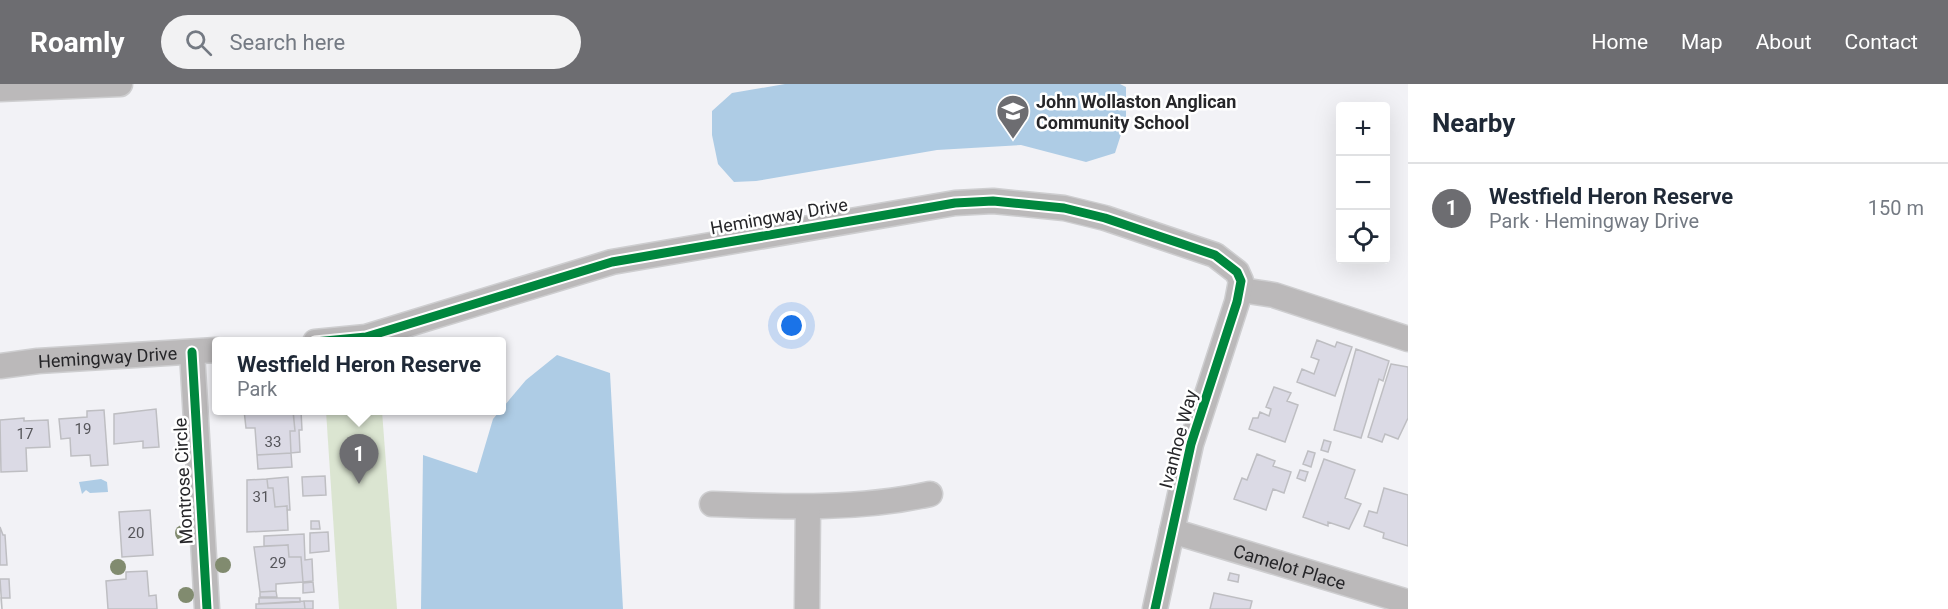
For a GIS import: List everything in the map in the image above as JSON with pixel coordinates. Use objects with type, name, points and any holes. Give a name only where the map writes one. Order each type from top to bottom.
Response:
[{"type":"street","points":[[0,89],[120,84]]},
{"type":"street","name":"Hemingway Drive","points":[[366,337],[612,262],[955,202],[1027,203],[1105,218],[1215,255],[1237,272],[1241,285]]},
{"type":"street","points":[[1241,285],[1408,339]]},
{"type":"street","name":"Ivanhoe Way","points":[[1155,609],[1191,444],[1241,285]]},
{"type":"street","name":"Hemingway Drive","points":[[0,366],[38,361],[212,350]]},
{"type":"street","name":"Montrose Circle","points":[[192,352],[207,609]]},
{"type":"street","points":[[712,504],[808,508],[894,502],[930,494]]},
{"type":"street","points":[[807,609],[808,508]]},
{"type":"street","name":"Camelot Place","points":[[1172,531],[1408,602]]},
{"type":"green space","points":[[326,415],[382,415],[397,609],[339,609]]},
{"type":"water","points":[[785,84],[1120,84],[1126,87],[1126,119],[1115,153],[1086,162],[1021,145],[937,150],[756,181],[734,182],[718,164],[712,135],[712,111],[732,93]]},
{"type":"water","points":[[557,355],[610,373],[623,609],[421,609],[423,455],[477,473],[493,419],[496,415],[506,415],[506,404],[526,380]]},
{"type":"water","points":[[101,479],[107,482],[108,492],[90,493],[86,490],[82,494],[79,482]]},
{"type":"building","points":[[1317,340],[1335,347],[1337,342],[1352,347],[1335,396],[1297,382],[1302,369],[1314,374],[1319,360],[1311,357]]},
{"type":"building","points":[[1356,349],[1389,361],[1383,381],[1379,379],[1361,438],[1334,430]]},
{"type":"building","points":[[1391,364],[1408,367],[1408,418],[1398,439],[1385,434],[1382,442],[1368,437]]},
{"type":"building","points":[[1274,387],[1291,393],[1287,401],[1298,405],[1285,442],[1249,429],[1253,418],[1258,418],[1260,412],[1269,416],[1271,409],[1266,407]]},
{"type":"building","points":[[156,409],[159,447],[143,448],[143,441],[114,444],[114,414]]},
{"type":"building","points":[[104,410],[108,465],[91,466],[90,455],[71,456],[70,438],[61,439],[59,419],[87,417],[87,411]]},
{"type":"building","points":[[245,415],[293,415],[295,431],[290,431],[291,453],[257,455],[255,428],[246,428]]},
{"type":"building","points":[[293,415],[301,415],[300,452],[291,453],[290,431],[295,431]]},
{"type":"building","points":[[24,418],[24,421],[48,420],[50,447],[26,448],[27,471],[1,472],[0,420]]},
{"type":"building","points":[[1324,440],[1331,442],[1328,452],[1321,450]]},
{"type":"building","points":[[1308,451],[1315,453],[1311,467],[1303,464]]},
{"type":"building","points":[[291,453],[292,467],[258,469],[257,455]]},
{"type":"building","points":[[1257,454],[1275,461],[1273,466],[1291,472],[1284,493],[1273,489],[1266,510],[1234,499],[1242,478],[1247,480]]},
{"type":"building","points":[[1324,459],[1355,470],[1345,498],[1361,504],[1349,529],[1328,522],[1328,526],[1303,517]]},
{"type":"building","points":[[1300,470],[1308,472],[1305,481],[1297,478]]},
{"type":"building","points":[[325,476],[326,495],[303,496],[302,477]]},
{"type":"building","points":[[288,477],[290,510],[287,510],[287,506],[275,507],[273,488],[268,488],[267,479]]},
{"type":"building","points":[[267,479],[268,488],[273,488],[275,507],[287,506],[288,530],[247,532],[247,480]]},
{"type":"building","points":[[1384,488],[1408,495],[1408,546],[1383,538],[1384,533],[1364,526],[1369,511],[1377,513]]},
{"type":"building","points":[[150,510],[153,555],[122,557],[119,512]]},
{"type":"building","points":[[311,521],[319,521],[320,529],[311,529]]},
{"type":"building","points":[[0,527],[5,535],[7,565],[0,565]]},
{"type":"building","points":[[328,532],[329,551],[310,553],[310,533]]},
{"type":"building","points":[[304,534],[305,560],[312,559],[313,581],[303,582],[301,557],[289,557],[288,545],[264,546],[264,536]]},
{"type":"building","points":[[288,545],[289,557],[301,557],[303,582],[276,584],[276,591],[260,592],[254,547]]},
{"type":"building","points":[[147,571],[149,596],[156,595],[157,609],[108,609],[106,581],[126,579],[126,572]]},
{"type":"building","points":[[1230,573],[1239,575],[1238,582],[1228,580]]},
{"type":"building","points":[[0,579],[9,579],[10,598],[1,598]]},
{"type":"building","points":[[313,582],[314,592],[303,593],[303,583]]},
{"type":"building","points":[[276,591],[277,597],[260,597],[260,592]]},
{"type":"building","points":[[1214,593],[1252,601],[1250,609],[1210,609]]},
{"type":"building","points":[[259,598],[300,598],[300,602],[259,604]]},
{"type":"building","points":[[304,601],[305,609],[256,609],[256,604]]},
{"type":"building","points":[[304,601],[313,601],[313,609],[305,609]]},
{"type":"cycle path","points":[[366,337],[612,262],[955,203],[993,201],[1064,208],[1105,218],[1215,255],[1237,272],[1241,281],[1237,302],[1191,444],[1155,609]]},
{"type":"cycle path","points":[[192,352],[207,609]]},
{"type":"place","name":"John Wollaston Anglican Community School","points":[[1013,140]]},
{"type":"place","name":"Westfield Heron Reserve","points":[[359,484]]}]
